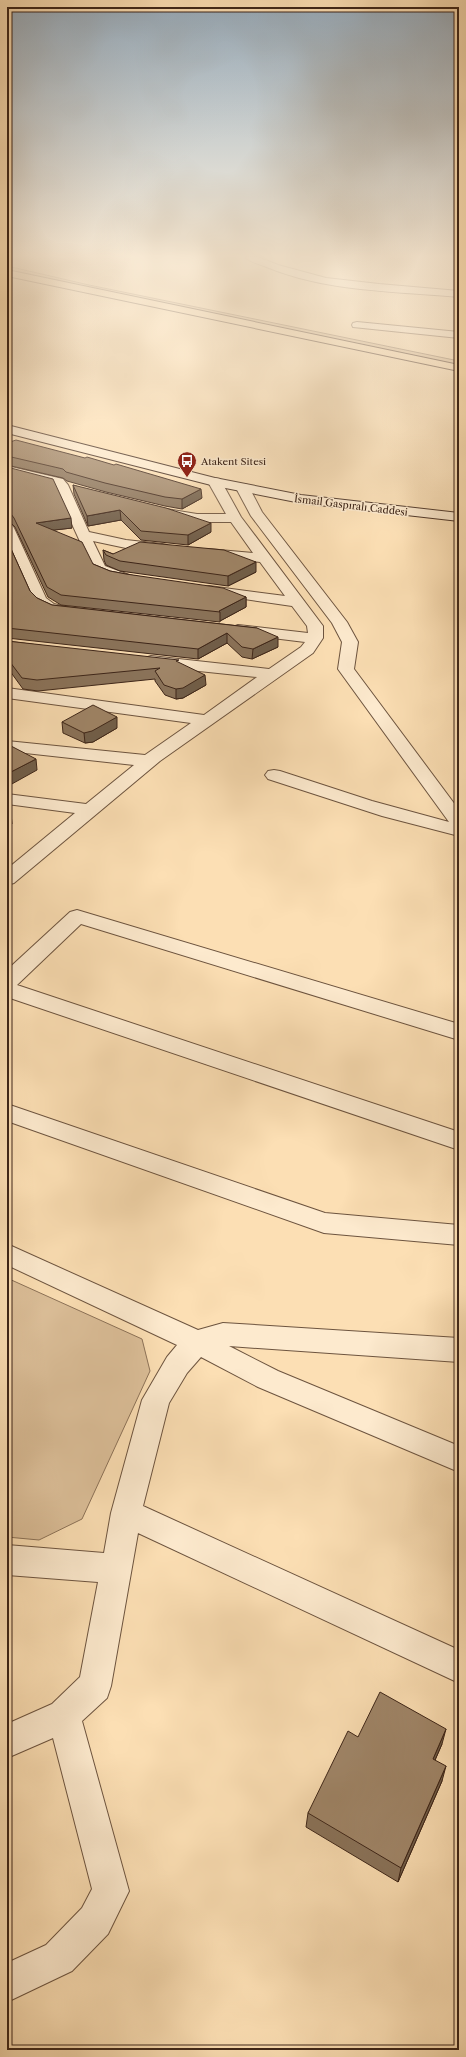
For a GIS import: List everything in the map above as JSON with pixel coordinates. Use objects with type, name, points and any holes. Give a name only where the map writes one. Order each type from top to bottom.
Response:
[{"type":"main road","points":[[388,353],[459,368]]},
{"type":"street","name":"İsmail Gaspıralı Caddesi","points":[[7,429],[243,488],[301,499],[459,517]]},
{"type":"street","points":[[7,470],[58,482],[61,485],[75,489]]},
{"type":"street","points":[[7,879],[149,762],[206,720],[307,650],[315,638],[317,634],[315,626],[235,518],[215,482]]},
{"type":"street","points":[[61,485],[99,568],[116,576],[135,580]]},
{"type":"street","points":[[243,488],[256,513],[339,622],[350,642],[346,669],[459,823]]},
{"type":"street","points":[[155,510],[197,518],[235,518]]},
{"type":"street","points":[[7,528],[40,600],[44,604],[58,610],[78,613]]},
{"type":"street","points":[[84,535],[126,544],[173,549]]},
{"type":"street","points":[[196,552],[265,558]]},
{"type":"street","points":[[197,588],[297,602]]},
{"type":"street","points":[[220,628],[315,638]]},
{"type":"street","points":[[138,659],[272,674]]},
{"type":"street","points":[[7,693],[206,720]]},
{"type":"street","points":[[7,746],[149,762]]},
{"type":"street","points":[[274,775],[359,805],[417,821],[459,830]]},
{"type":"street","points":[[7,799],[90,810]]},
{"type":"street","points":[[7,860],[26,863]]},
{"type":"street","points":[[7,982],[77,916],[459,1032]]},
{"type":"street","points":[[7,989],[459,1140]]},
{"type":"street","points":[[7,1112],[324,1223],[459,1235]]},
{"type":"street","points":[[7,1254],[197,1342],[268,1379],[459,1459]]},
{"type":"street","points":[[7,1741],[64,1716],[95,1686],[126,1513],[156,1400],[177,1365],[197,1342],[223,1334],[459,1350]]},
{"type":"street","points":[[126,1513],[459,1667]]},
{"type":"street","points":[[7,1560],[116,1569]]},
{"type":"street","points":[[7,1983],[58,1958],[95,1921],[112,1891],[64,1716]]},
{"type":"shaded area","points":[[402,353],[420,353],[459,361],[459,365]]},
{"type":"shaded area","points":[[7,1278],[142,1339],[150,1371],[82,1519],[39,1540],[7,1537]]},
{"type":"building","points":[[16,440],[114,465],[116,464],[201,489],[182,499],[165,497],[105,483],[66,472],[63,469],[7,456],[7,443]]},
{"type":"building","points":[[7,467],[53,479],[71,518],[36,523],[82,542],[93,564],[110,571],[126,574],[223,588],[246,597],[219,611],[220,612],[61,595],[47,587],[14,518],[11,514],[7,514]]},
{"type":"building","points":[[73,485],[166,508],[211,523],[188,535],[141,531],[120,510],[87,516]]},
{"type":"building","points":[[7,540],[30,591],[37,598],[52,605],[257,628],[278,637],[253,649],[242,647],[227,633],[198,649],[7,628]]},
{"type":"building","points":[[140,542],[224,550],[256,562],[228,576],[120,561],[106,555],[103,550],[113,554]]},
{"type":"building","points":[[7,641],[179,660],[176,661],[205,675],[183,688],[176,689],[164,685],[155,671],[160,668],[37,680],[22,678],[7,658]]},
{"type":"building","points":[[93,705],[117,717],[92,731],[84,733],[62,722]]},
{"type":"building","points":[[11,746],[36,759],[7,774],[7,748]]},
{"type":"building","points":[[380,1692],[446,1729],[433,1759],[446,1766],[401,1868],[308,1813],[348,1731],[358,1737]]},
{"type":"place","name":"Atakent Sitesi","points":[[187,478]]}]
